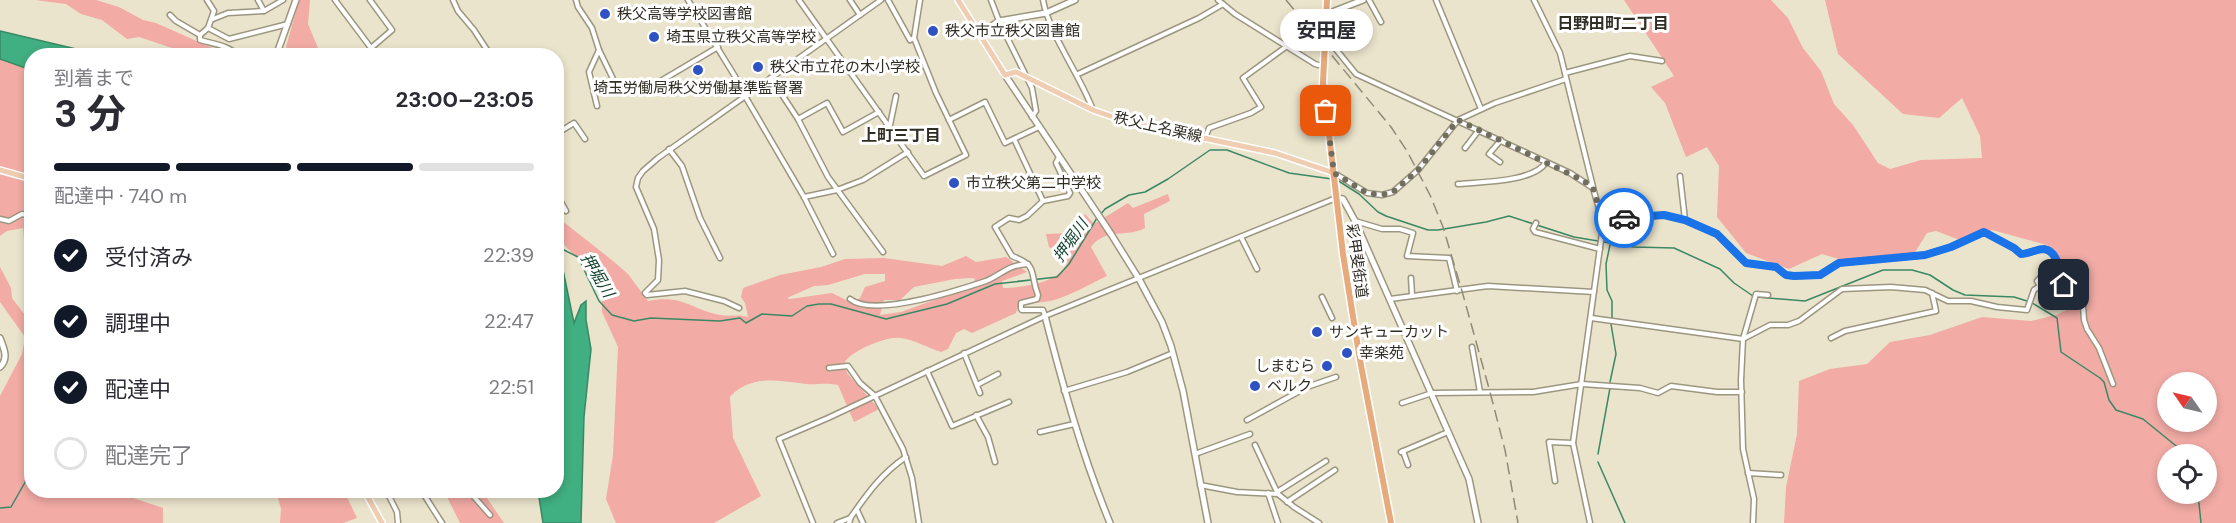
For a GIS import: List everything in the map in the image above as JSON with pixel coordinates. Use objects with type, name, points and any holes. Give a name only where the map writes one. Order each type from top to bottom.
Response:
[{"type":"highway","name":"彩甲斐街道","points":[[1327,0],[1322,66],[1336,195],[1358,348],[1391,523]]},
{"type":"main road","points":[[958,0],[1005,75]]},
{"type":"main road","name":"秩父上名栗線","points":[[1005,75],[1016,72],[1093,110],[1127,122],[1275,153],[1334,175]]},
{"type":"main road","points":[[0,170],[24,177]]},
{"type":"main road","points":[[368,498],[382,523]]},
{"type":"street","points":[[200,35],[208,28],[214,11],[207,0]]},
{"type":"street","points":[[258,0],[264,11]]},
{"type":"street","points":[[212,19],[228,14],[264,11],[283,0]]},
{"type":"street","points":[[279,48],[296,0]]},
{"type":"street","points":[[335,0],[371,48],[392,30],[370,0]]},
{"type":"street","points":[[453,0],[458,11],[486,48]]},
{"type":"street","points":[[576,0],[592,28],[599,50],[616,87],[621,90],[658,82],[718,46]]},
{"type":"street","points":[[688,0],[718,46],[804,197],[833,254]]},
{"type":"street","points":[[799,0],[924,176],[966,155],[914,38],[920,0]]},
{"type":"street","points":[[850,0],[860,15]]},
{"type":"street","points":[[739,308],[724,301],[685,291],[647,295],[645,293],[658,280],[659,260],[651,220],[636,187],[638,178],[669,149],[881,0]]},
{"type":"street","points":[[888,0],[910,40],[914,38]]},
{"type":"street","points":[[991,0],[1032,88],[1036,111],[1032,117]]},
{"type":"street","points":[[1043,0],[1046,13],[1078,74],[1093,110]]},
{"type":"street","points":[[979,34],[999,21],[1046,13],[1075,0]]},
{"type":"street","points":[[1218,0],[1315,64],[1322,66]]},
{"type":"street","points":[[1327,14],[1363,0]]},
{"type":"street","points":[[1369,0],[1380,22]]},
{"type":"street","points":[[1436,0],[1481,109]]},
{"type":"street","points":[[1534,0],[1560,53],[1602,219],[1600,249],[1573,443],[1590,523]]},
{"type":"street","points":[[1078,74],[1199,18],[1223,4]]},
{"type":"street","points":[[170,15],[200,35],[200,40],[227,48]]},
{"type":"street","points":[[208,28],[229,39],[288,24]]},
{"type":"street","points":[[1325,37],[1356,74],[1570,172],[1593,188]]},
{"type":"street","points":[[1205,138],[1209,128],[1251,113],[1261,107],[1243,78],[1287,46]]},
{"type":"street","points":[[597,106],[589,72],[599,50]]},
{"type":"street","points":[[1334,175],[1367,193],[1382,195],[1393,192],[1418,170],[1458,120],[1566,76],[1630,56],[1662,61]]},
{"type":"street","points":[[1005,75],[1111,234],[1162,322],[1183,391],[1208,523]]},
{"type":"street","points":[[771,78],[798,119],[828,177],[884,252]]},
{"type":"street","points":[[890,126],[896,96]]},
{"type":"street","points":[[949,120],[985,102],[1005,143],[1039,127]]},
{"type":"street","points":[[798,119],[827,103],[843,132],[879,112]]},
{"type":"street","points":[[564,130],[574,123],[585,139]]},
{"type":"street","points":[[1465,148],[1479,130]]},
{"type":"street","points":[[1014,139],[1043,201]]},
{"type":"street","points":[[1500,162],[1489,154],[1501,140]]},
{"type":"street","points":[[669,149],[682,166],[700,218],[720,258]]},
{"type":"street","points":[[804,197],[837,190],[863,180],[908,152]]},
{"type":"street","points":[[1059,157],[1056,163],[1070,193],[1068,196],[1043,201],[1027,216],[1019,220],[1009,218],[995,227],[1012,256],[1024,259],[1029,264],[1038,296],[1037,299],[1021,303],[1020,306],[1022,310],[1043,310],[1074,424],[1110,523]]},
{"type":"street","points":[[1458,184],[1525,176],[1542,169],[1546,162]]},
{"type":"street","points":[[1680,176],[1685,220]]},
{"type":"street","points":[[813,523],[779,439],[1044,315],[1139,279],[1336,195],[1343,199],[1355,221],[1432,393],[1469,480],[1478,523]]},
{"type":"street","points":[[564,207],[566,211]]},
{"type":"street","points":[[0,219],[9,221],[24,214]]},
{"type":"street","points":[[1602,219],[1664,215],[1685,220],[1717,234],[1746,263],[1776,267],[1786,275],[1794,276],[1820,275],[1839,263],[1925,255],[1951,247],[1984,232],[2021,254],[2046,249],[2052,252],[2057,260],[2064,285],[2084,306],[2084,320],[2087,329],[2099,348],[2113,384]]},
{"type":"street","points":[[1355,221],[1383,229],[1400,229],[1413,233],[1407,256],[1449,258],[1457,291]]},
{"type":"street","points":[[1536,223],[1533,228],[1535,231],[1600,249]]},
{"type":"street","points":[[1241,237],[1257,269]]},
{"type":"street","points":[[1591,318],[1743,339],[1770,325],[1788,325],[1799,321],[1842,289],[1891,287],[1925,290],[1948,301],[1971,301],[2027,310],[2034,290],[2040,286],[2037,281],[2057,260]]},
{"type":"street","points":[[850,299],[863,304],[914,302],[988,280],[1009,267],[1029,264]]},
{"type":"street","points":[[1411,279],[1412,296]]},
{"type":"street","points":[[1390,299],[1488,286],[1594,292]]},
{"type":"street","points":[[1831,338],[1845,331],[1936,311],[1932,293]]},
{"type":"street","points":[[1753,523],[1754,499],[1743,449],[1743,339],[1756,294],[1768,295]]},
{"type":"street","points":[[1322,297],[1332,318]]},
{"type":"street","points":[[0,338],[5,354],[4,363],[0,367]]},
{"type":"street","points":[[1472,347],[1480,392]]},
{"type":"street","points":[[964,353],[980,393]]},
{"type":"street","points":[[1064,391],[1127,372],[1173,353]]},
{"type":"street","points":[[829,368],[848,366],[860,383],[875,396],[906,457],[912,478],[919,523]]},
{"type":"street","points":[[927,371],[952,426],[1009,402]]},
{"type":"street","points":[[976,386],[998,374]]},
{"type":"street","points":[[1247,420],[1307,387],[1336,377]]},
{"type":"street","points":[[1402,403],[1432,393],[1533,392],[1582,384],[1640,388],[1658,393],[1671,386],[1717,392],[1742,392]]},
{"type":"street","points":[[976,414],[988,437],[995,462]]},
{"type":"street","points":[[1040,432],[1074,424]]},
{"type":"street","points":[[1408,465],[1402,451],[1448,432]]},
{"type":"street","points":[[1195,455],[1250,434]]},
{"type":"street","points":[[1555,481],[1549,442],[1573,443]]},
{"type":"street","points":[[1254,445],[1278,493],[1287,502],[1319,523]]},
{"type":"street","points":[[849,523],[880,478],[906,457]]},
{"type":"street","points":[[1200,485],[1238,492],[1278,493],[1326,461]]},
{"type":"street","points":[[1287,502],[1335,470]]},
{"type":"street","points":[[1748,473],[1781,475]]},
{"type":"street","points":[[1268,493],[1278,523]]},
{"type":"street","points":[[390,498],[397,512],[398,523]]},
{"type":"street","points":[[426,498],[442,523]]},
{"type":"street","points":[[475,498],[490,515]]},
{"type":"street","points":[[857,509],[863,523]]},
{"type":"street","points":[[837,523],[851,517]]},
{"type":"shaded area","points":[[35,0],[96,0],[119,7],[143,20],[156,23],[212,48],[172,48],[139,37],[127,39],[102,20],[81,14],[66,4]]},
{"type":"shaded area","points":[[299,0],[310,0],[308,24],[318,48],[286,47]]},
{"type":"shaded area","points":[[1624,0],[1771,0],[1788,18],[1803,48],[1821,71],[1834,104],[1853,125],[1878,163],[1890,169],[1921,160],[1982,158],[1980,136],[1962,98],[1939,118],[1903,114],[1838,54],[1825,0],[2236,0],[2236,523],[1784,523],[1786,487],[1797,434],[1799,381],[1830,369],[1867,364],[1890,342],[1930,335],[1982,317],[2031,321],[2056,315],[2080,304],[2073,273],[2047,245],[1992,230],[1965,242],[1936,231],[1927,233],[1912,257],[1842,260],[1822,254],[1789,269],[1746,253],[1717,217],[1719,166],[1707,147],[1686,157],[1665,103],[1651,87],[1674,76]]},
{"type":"shaded area","points":[[0,31],[72,48],[24,48],[24,68],[0,59]]},
{"type":"shaded area","points":[[0,59],[24,68],[24,240],[23,228],[7,231],[0,236]]},
{"type":"shaded area","points":[[1168,194],[1170,201],[1144,214],[1145,228],[1103,237],[1091,247],[1107,276],[1067,296],[1045,302],[1025,300],[1019,302],[1016,313],[972,333],[964,329],[956,333],[948,349],[941,352],[910,340],[894,338],[870,345],[854,353],[845,362],[847,373],[879,409],[854,422],[838,385],[766,381],[756,382],[738,390],[730,397],[733,438],[761,496],[714,523],[616,523],[606,499],[613,455],[618,347],[602,312],[601,284],[564,244],[564,222],[628,274],[648,301],[670,299],[720,315],[748,317],[741,297],[743,288],[780,275],[821,267],[845,259],[884,258],[942,266],[966,256],[976,262],[1006,257],[1027,272],[1002,281],[1003,288],[1040,283],[1057,275],[1068,261],[1049,247],[1046,234],[1069,233],[1085,214],[1094,224],[1128,203],[1133,208]],"holes":[[[865,274],[885,274],[885,281],[865,287],[860,298],[850,302],[832,293],[787,298],[814,286],[828,285]],[[955,279],[975,279],[973,286],[901,312],[880,315],[884,300],[900,300],[914,287]]]},
{"type":"shaded area","points":[[0,267],[11,288],[12,298],[24,314],[24,336],[0,302]]},
{"type":"shaded area","points":[[564,275],[574,323],[581,305],[586,301],[586,320],[591,349],[584,417],[581,523],[543,523],[539,498],[564,498]]},
{"type":"shaded area","points":[[24,343],[24,498],[133,498],[163,508],[163,523],[0,523],[0,396],[22,354]]},
{"type":"shaded area","points":[[278,498],[347,498],[357,518],[343,523],[280,523],[281,509]]},
{"type":"shaded area","points":[[448,498],[487,498],[504,523],[460,523]]},
{"type":"waterway","name":"押堀川","points":[[1100,215],[1105,209],[1129,195],[1145,192],[1168,179],[1210,150],[1227,150],[1289,173],[1332,179]]},
{"type":"waterway","name":"押堀川","points":[[1337,180],[1359,194],[1378,212],[1428,230],[1486,222],[1509,216],[1574,237],[1634,247],[1674,248],[1720,269],[1734,283],[1753,296]]},
{"type":"waterway","name":"押堀川","points":[[564,250],[578,257],[599,301],[612,315],[634,321],[651,318],[720,321],[740,318],[746,323],[762,314],[792,316],[807,306],[819,304],[831,304],[886,319],[947,304],[995,284],[1057,277],[1069,264],[1097,218]]},
{"type":"waterway","points":[[1610,245],[1606,264],[1607,290],[1612,301],[1612,318]]},
{"type":"waterway","points":[[1757,297],[1805,301],[1883,270],[1912,270],[1930,275],[1965,295],[2014,297],[2027,301]]},
{"type":"waterway","points":[[2032,303],[2057,318],[2061,352],[2104,382],[2109,400],[2116,410],[2143,419],[2174,444]]},
{"type":"waterway","points":[[1610,382],[1616,354],[1611,324]]},
{"type":"waterway","points":[[1598,454],[1610,388]]},
{"type":"waterway","points":[[1598,462],[1625,523]]},
{"type":"waterway","points":[[0,508],[11,507],[24,484]]},
{"type":"waterway","points":[[2199,504],[2201,523]]},
{"type":"railway","points":[[1286,0],[1391,127],[1407,151],[1430,195],[1443,227],[1490,392],[1505,450],[1518,523]]},
{"type":"way so far","points":[[1326,111],[1334,173],[1367,193],[1382,195],[1393,192],[1418,170],[1458,120],[1570,172],[1593,188],[1602,219],[1624,218]]},
{"type":"place","name":"秩父高等学校図書館","points":[[605,14]]},
{"type":"place","name":"秩父市立秩父図書館","points":[[933,31]]},
{"type":"place","name":"埼玉県立秩父高等学校","points":[[654,37]]},
{"type":"place","name":"秩父市立花の木小学校","points":[[758,67]]},
{"type":"place","name":"埼玉労働局秩父労働基準監督署","points":[[698,70]]},
{"type":"place","name":"安田屋","points":[[1326,111]]},
{"type":"place","name":"市立秩父第二中学校","points":[[954,183]]},
{"type":"place","name":"サンキューカット","points":[[1317,332]]},
{"type":"place","name":"幸楽苑","points":[[1347,353]]},
{"type":"place","name":"しまむら","points":[[1327,366]]},
{"type":"place","name":"ベルク","points":[[1255,386]]},
{"type":"district","name":"日野田町二丁目","points":[[1613,23]]},
{"type":"district","name":"上町三丁目","points":[[901,135]]},
{"type":"route","points":[[1624,218],[1664,215],[1685,220],[1710,229],[1746,263],[1776,267],[1786,275],[1794,276],[1820,275],[1839,263],[1925,255],[1951,247],[1984,232],[1992,234],[2021,254],[2041,249],[2052,252],[2057,260],[2064,285]]}]
